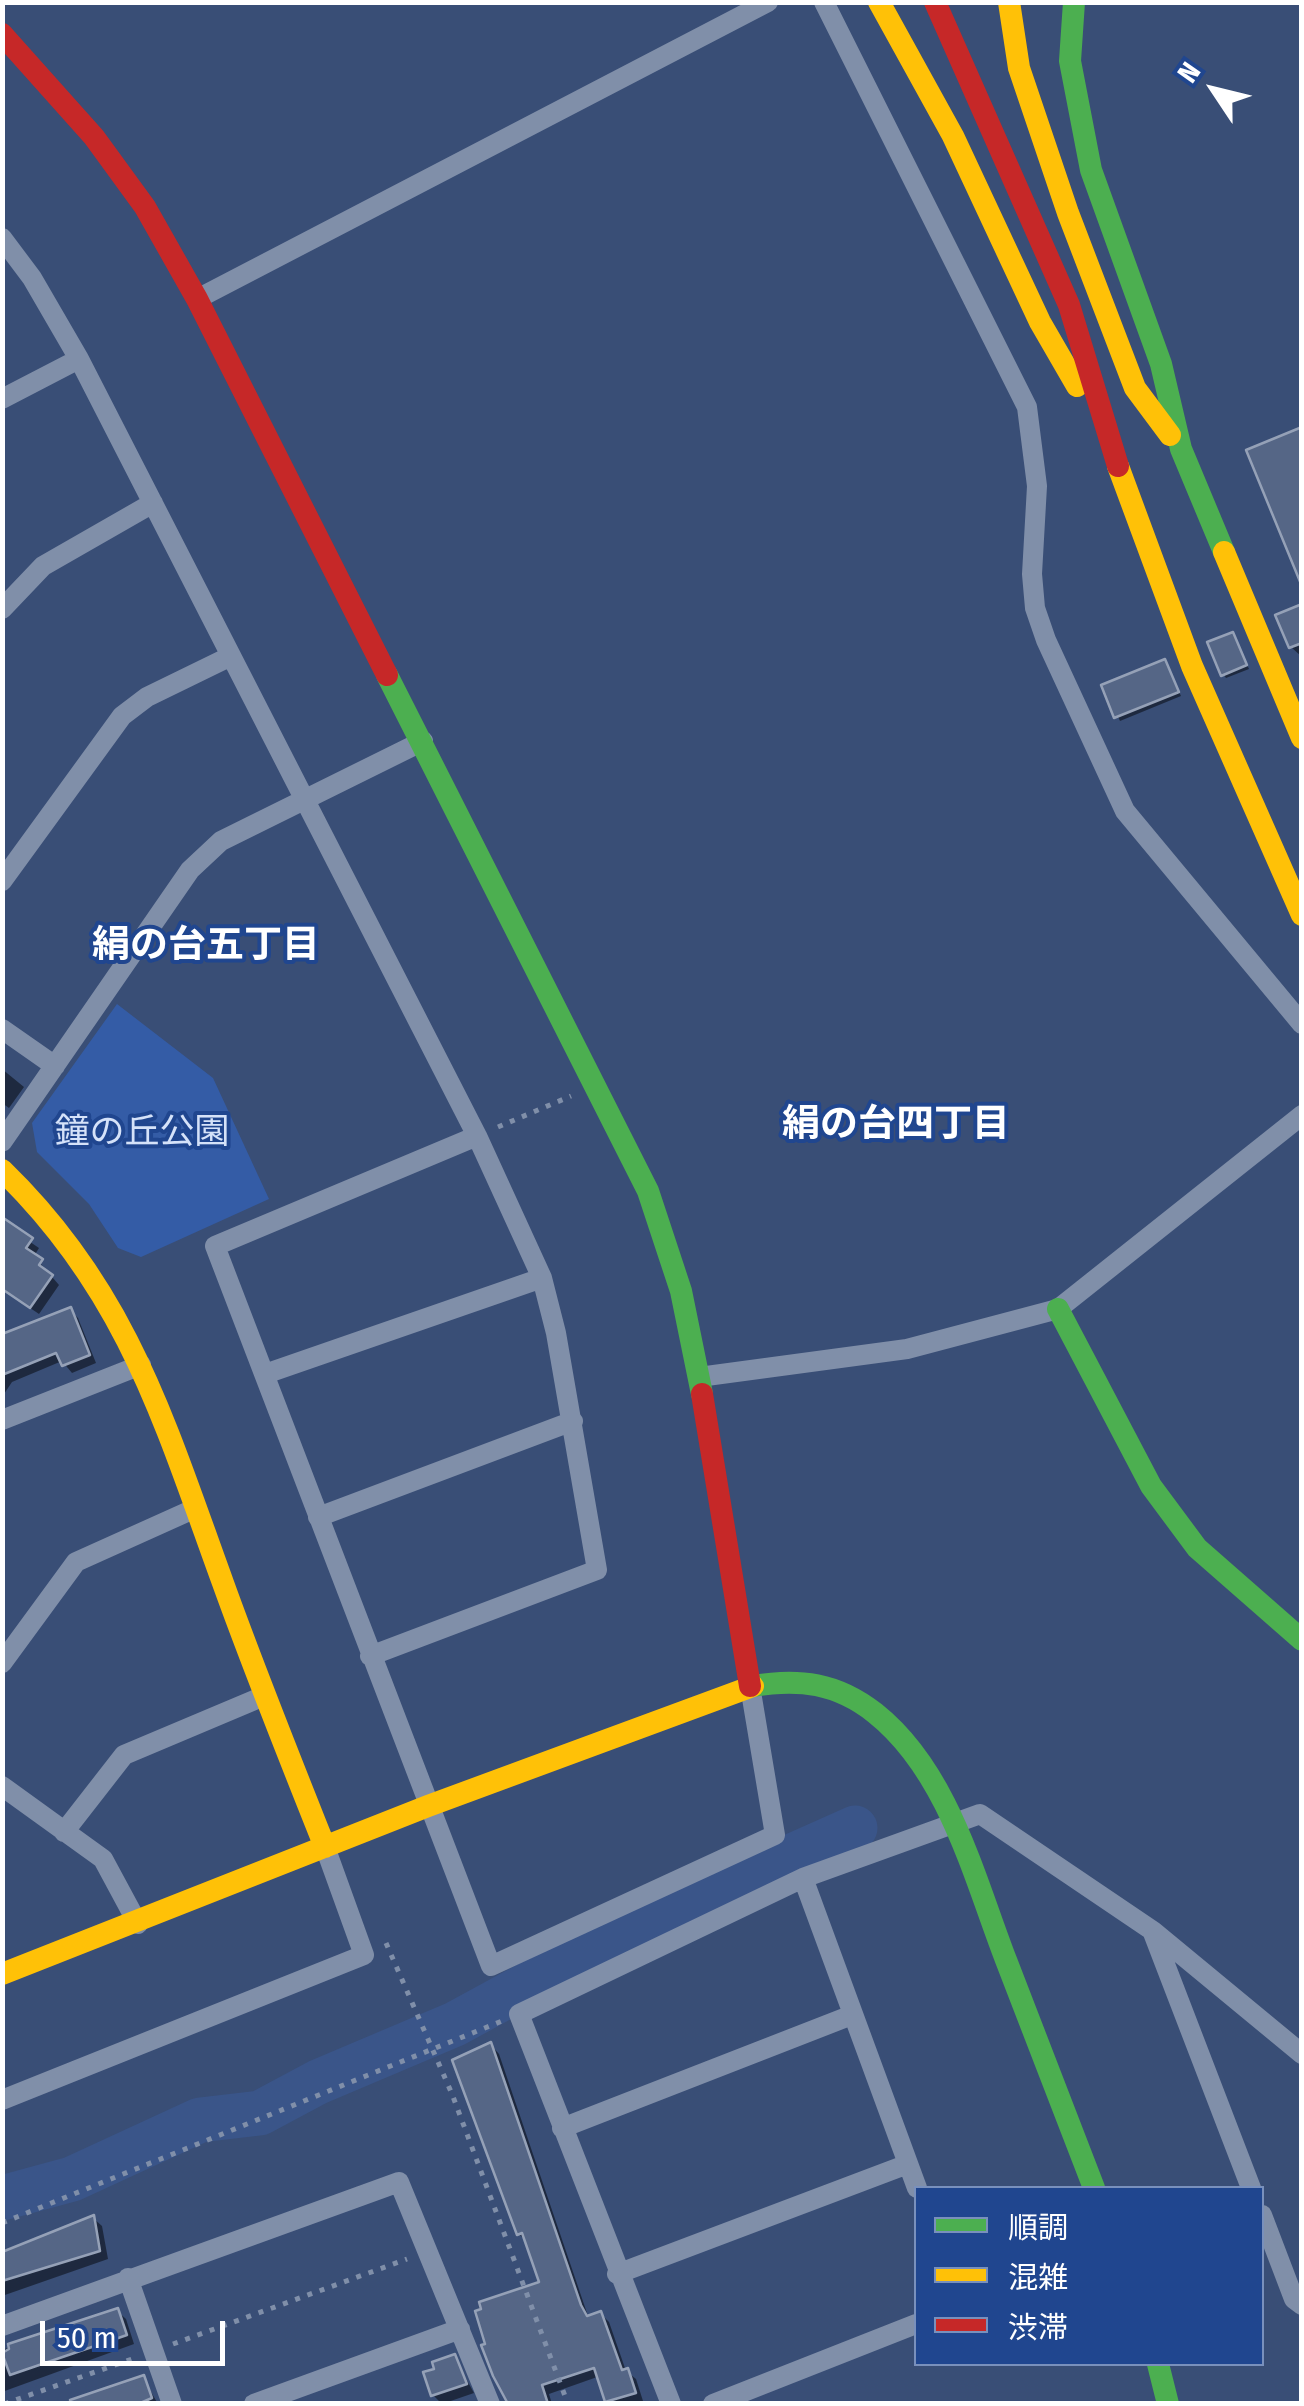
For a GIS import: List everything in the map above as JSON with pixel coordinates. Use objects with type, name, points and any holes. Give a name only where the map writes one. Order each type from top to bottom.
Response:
[{"type":"main road","points":[[879,2],[953,136],[1040,322],[1109,440]]},
{"type":"main road","points":[[935,2],[1069,304],[1109,440],[1192,666],[1302,915]]},
{"type":"main road","points":[[1009,2],[1019,68],[1035,120],[1135,388],[1181,449]]},
{"type":"main road","points":[[1074,2],[1070,62],[1076,106],[1113,236],[1160,364],[1181,449],[1302,738]]},
{"type":"main road","points":[[2,34],[94,137],[145,207],[197,298],[598,1084],[648,1191],[682,1291],[700,1377],[750,1686]]},
{"type":"main road","points":[[2,1170],[70,1236],[103,1286],[140,1365],[324,1847]]},
{"type":"main road","points":[[1058,1309],[1151,1486],[1197,1548],[1302,1640]]},
{"type":"main road","points":[[2,1974],[138,1924],[428,1806],[750,1686],[803,1680],[843,1694],[890,1725],[924,1764],[952,1821],[1093,2186]]},
{"type":"main road","points":[[1158,2366],[1168,2404]]},
{"type":"street","points":[[197,298],[768,2]]},
{"type":"street","points":[[824,2],[1027,407],[1035,448],[1035,608],[1101,760],[1125,811],[1146,840],[1302,1024]]},
{"type":"street","points":[[2,238],[32,278],[79,359],[302,802],[477,1136],[542,1278],[573,1421],[598,1570],[370,1656]]},
{"type":"street","points":[[2,399],[79,359]]},
{"type":"street","points":[[2,609],[43,566],[153,503]]},
{"type":"street","points":[[2,881],[122,716],[147,696],[230,657]]},
{"type":"street","points":[[2,1142],[190,870],[222,841],[422,741]]},
{"type":"street","points":[[2,1029],[54,1066]]},
{"type":"street","points":[[700,1377],[907,1349],[1058,1309],[1302,1115]]},
{"type":"street","points":[[477,1136],[215,1246],[491,1966],[775,1834],[750,1686]]},
{"type":"street","points":[[265,1374],[542,1278]]},
{"type":"street","points":[[2,1420],[140,1365]]},
{"type":"street","points":[[318,1516],[573,1421]]},
{"type":"street","points":[[2,1663],[76,1562],[196,1508]]},
{"type":"street","points":[[64,1832],[124,1756],[264,1696]]},
{"type":"street","points":[[2,1786],[102,1859],[138,1924]]},
{"type":"street","points":[[671,2404],[617,2274],[519,2014],[803,1878],[980,1814],[1152,1931],[1302,2054]]},
{"type":"street","points":[[2,2100],[364,1954],[324,1847]]},
{"type":"street","points":[[803,1878],[917,2186]]},
{"type":"street","points":[[1152,1931],[1250,2186]]},
{"type":"street","points":[[562,2128],[852,2016]]},
{"type":"street","points":[[617,2274],[908,2164]]},
{"type":"street","points":[[2,2326],[399,2182],[490,2404]]},
{"type":"street","points":[[1264,2220],[1294,2299],[1302,2305]]},
{"type":"street","points":[[128,2278],[172,2404]]},
{"type":"street","points":[[713,2404],[914,2325]]},
{"type":"street","points":[[254,2404],[460,2329]]},
{"type":"path","points":[[477,1136],[598,1084]]},
{"type":"path","points":[[384,1938],[452,2094],[568,2404]]},
{"type":"path","points":[[2,2223],[519,2014]]},
{"type":"path","points":[[4,2404],[429,2252]]},
{"type":"green space","name":"鐘の丘公園","points":[[117,1004],[213,1078],[269,1199],[141,1257],[118,1248],[89,1204],[37,1152],[32,1123]]},
{"type":"building","points":[[1302,427],[1302,584],[1301,584],[1246,450]]},
{"type":"building","points":[[1302,604],[1302,643],[1289,648],[1275,615]]},
{"type":"building","points":[[1233,632],[1247,665],[1221,676],[1207,642]]},
{"type":"building","points":[[1165,659],[1179,692],[1114,718],[1101,685]]},
{"type":"building","points":[[2,1217],[33,1238],[26,1248],[43,1259],[39,1265],[53,1275],[30,1308],[2,1289]]},
{"type":"building","points":[[71,1307],[90,1355],[62,1366],[56,1353],[2,1375],[2,1334]]},
{"type":"building","points":[[491,2042],[581,2305],[587,2316],[601,2311],[622,2370],[628,2368],[636,2393],[605,2402],[594,2368],[542,2385],[548,2404],[508,2404],[493,2376],[481,2345],[485,2344],[475,2311],[481,2309],[479,2302],[539,2282],[522,2233],[517,2235],[452,2060]]},
{"type":"building","points":[[94,2215],[100,2251],[2,2281],[2,2252]]},
{"type":"building","points":[[118,2308],[127,2335],[10,2375],[2,2353],[9,2349],[8,2344]]},
{"type":"building","points":[[455,2354],[467,2384],[431,2396],[423,2372],[434,2369],[432,2362]]},
{"type":"building","points":[[144,2375],[152,2398],[138,2404],[71,2404],[70,2400]]},
{"type":"waterway","points":[[2,2198],[72,2179],[200,2120],[260,2113],[318,2082],[455,2024],[635,1926],[855,1828]]},
{"type":"traffic: fast","points":[[1074,2],[1070,61],[1091,170],[1161,364],[1181,449],[1224,552]]},
{"type":"traffic: fast","points":[[387,675],[648,1191],[681,1291],[702,1394]]},
{"type":"traffic: fast","points":[[1058,1309],[1151,1486],[1197,1548],[1302,1640]]},
{"type":"traffic: fast","points":[[753,1686],[802,1683],[846,1695],[875,1713],[922,1764],[970,1861],[1093,2186]]},
{"type":"traffic: fast","points":[[1158,2366],[1168,2404]]},
{"type":"traffic: slow","points":[[879,2],[953,136],[1040,322],[1077,386]]},
{"type":"traffic: slow","points":[[1009,2],[1019,68],[1068,213],[1135,388],[1170,435]]},
{"type":"traffic: slow","points":[[1118,466],[1192,666],[1302,915]]},
{"type":"traffic: slow","points":[[1224,552],[1302,738]]},
{"type":"traffic: slow","points":[[2,1170],[82,1264],[138,1363],[325,1847]]},
{"type":"traffic: slow","points":[[2,1974],[428,1806],[753,1686]]},
{"type":"traffic: jam","points":[[935,2],[1069,305],[1118,466]]},
{"type":"traffic: jam","points":[[2,34],[94,137],[145,207],[197,299],[387,675]]},
{"type":"traffic: jam","points":[[702,1394],[750,1686]]},
{"type":"district","name":"絹の台五丁目","points":[[206,946]]},
{"type":"district","name":"絹の台四丁目","points":[[896,1125]]}]
